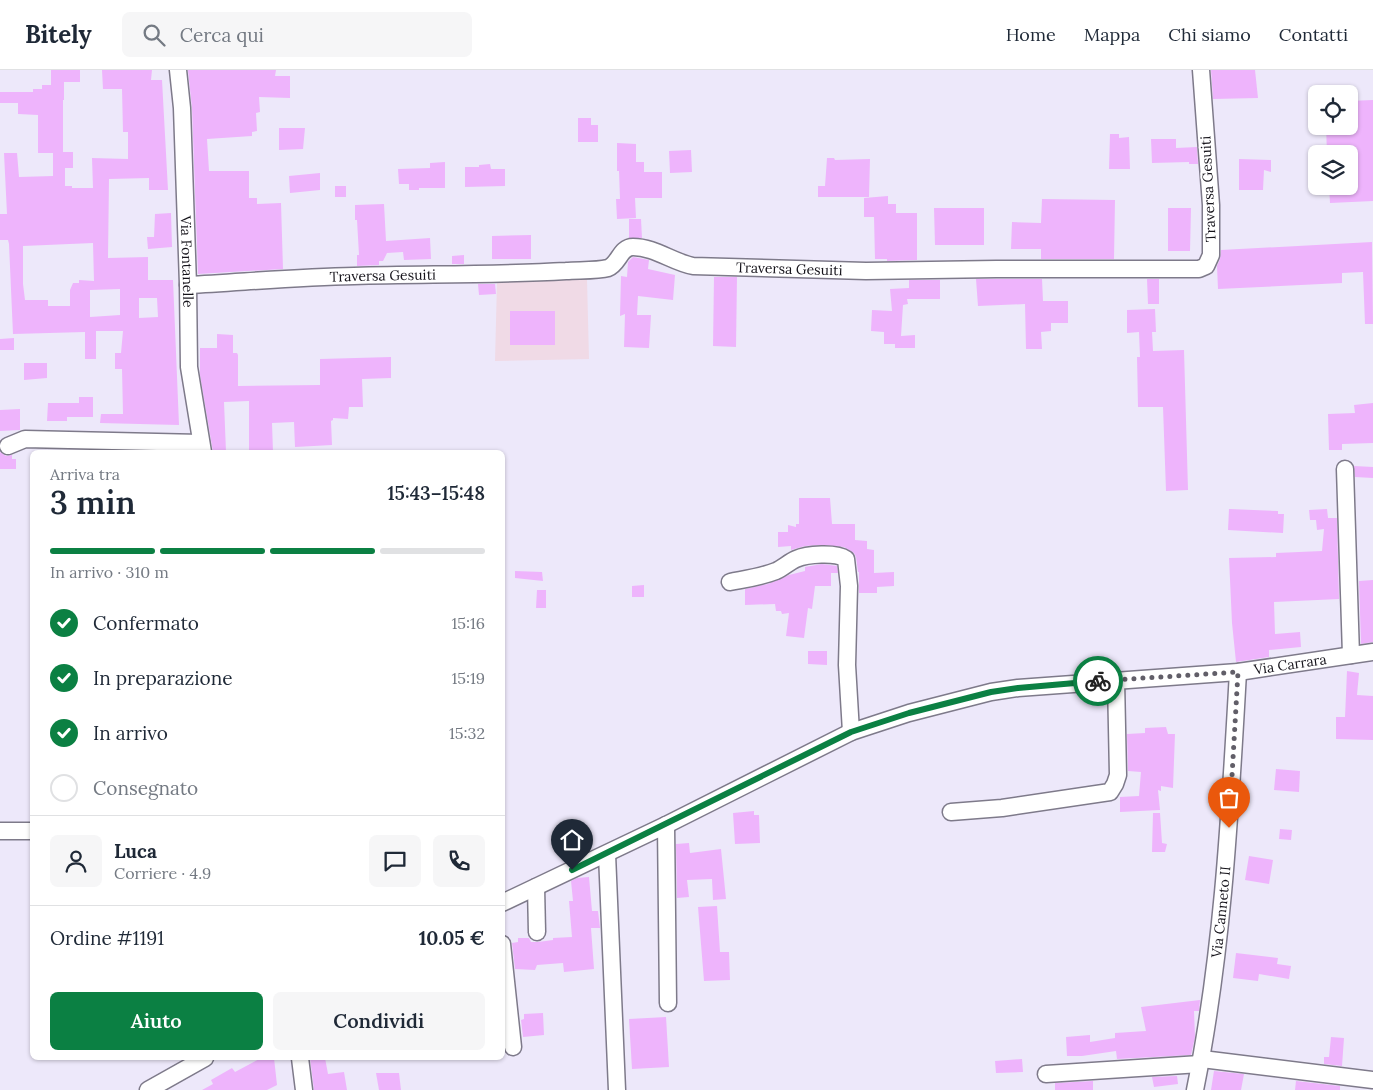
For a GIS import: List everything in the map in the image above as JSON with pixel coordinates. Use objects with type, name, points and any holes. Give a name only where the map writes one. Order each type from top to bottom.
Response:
[{"type":"street","name":"Via Fontanelle","points":[[178,70],[182,108],[189,367],[202,448]]},
{"type":"street","name":"Traversa Gesuiti","points":[[188,285],[354,276],[533,273],[608,268],[623,251],[630,247],[646,248],[681,264],[694,266],[866,272],[996,269],[1199,270],[1206,266],[1211,255],[1211,205],[1201,70]]},
{"type":"street","points":[[8,446],[25,439],[202,448]]},
{"type":"street","points":[[1344,469],[1351,656]]},
{"type":"street","points":[[730,582],[761,576],[777,570],[802,556],[835,554],[841,555],[846,559],[849,586],[847,665],[851,732]]},
{"type":"street","name":"Via Carrara","points":[[505,902],[607,854],[851,732],[909,713],[991,692],[1018,688],[1238,672],[1373,652]]},
{"type":"street","name":"Via Canneto II","points":[[1195,1090],[1216,966],[1228,838],[1238,672]]},
{"type":"street","points":[[951,812],[1002,808],[1110,792],[1118,776],[1116,680]]},
{"type":"street","points":[[666,825],[668,1003]]},
{"type":"street","points":[[0,831],[30,831]]},
{"type":"street","points":[[607,854],[617,1090]]},
{"type":"street","points":[[536,887],[537,932]]},
{"type":"street","points":[[505,972],[513,1047]]},
{"type":"street","points":[[148,1090],[201,1060]]},
{"type":"street","points":[[300,1060],[304,1090]]},
{"type":"street","points":[[1046,1074],[1201,1061],[1373,1080]]},
{"type":"shaded area","points":[[587,279],[589,359],[495,361],[497,282]]},
{"type":"building","points":[[51,70],[80,70],[80,82],[64,82],[63,152],[73,152],[73,168],[65,168],[65,186],[93,188],[92,158],[128,159],[128,132],[123,132],[122,89],[103,89],[102,70],[152,70],[151,80],[162,80],[168,190],[149,190],[149,178],[109,179],[108,258],[148,257],[148,280],[173,280],[179,425],[100,423],[101,414],[123,414],[122,369],[115,369],[115,353],[121,353],[123,331],[96,331],[96,359],[85,359],[85,332],[13,334],[9,244],[8,240],[0,240],[0,214],[7,214],[4,153],[17,153],[19,177],[53,176],[53,153],[38,153],[38,115],[18,114],[18,103],[0,103],[0,92],[33,92],[33,89],[42,89],[42,85],[51,85]],"holes":[[[93,243],[94,281],[79,280],[79,283],[73,283],[70,290],[70,306],[48,306],[48,300],[25,300],[23,246]],[[120,289],[120,315],[90,317],[90,290]],[[139,298],[157,298],[158,317],[139,318]]]},
{"type":"building","points":[[188,70],[276,70],[275,76],[290,76],[290,98],[259,97],[260,112],[256,113],[257,131],[252,132],[252,136],[207,139],[209,171],[249,171],[249,198],[257,198],[257,204],[281,203],[283,269],[198,274],[192,108]]},
{"type":"building","points":[[1211,70],[1255,70],[1258,98],[1213,99]]},
{"type":"building","points":[[1373,100],[1373,201],[1330,203],[1330,195],[1358,195],[1358,145],[1327,145],[1326,135],[1358,135],[1358,101]]},
{"type":"building","points":[[578,118],[591,118],[591,125],[598,125],[598,142],[578,142]]},
{"type":"building","points":[[279,128],[305,128],[303,149],[279,150]]},
{"type":"building","points":[[1110,134],[1119,134],[1119,138],[1129,137],[1130,169],[1109,169]]},
{"type":"building","points":[[1151,139],[1176,139],[1176,148],[1197,147],[1198,164],[1189,164],[1189,162],[1152,163]]},
{"type":"building","points":[[617,143],[636,144],[636,162],[644,162],[644,172],[662,172],[662,198],[635,198],[636,218],[617,219],[616,199],[620,199]]},
{"type":"building","points":[[691,150],[692,172],[670,173],[669,151]]},
{"type":"building","points":[[827,158],[834,158],[835,160],[870,159],[869,197],[818,197],[818,186],[825,186]]},
{"type":"building","points":[[1239,159],[1271,160],[1271,172],[1264,170],[1263,190],[1239,190]]},
{"type":"building","points":[[445,162],[445,188],[409,190],[409,184],[399,184],[398,169],[430,168],[430,163]]},
{"type":"building","points":[[490,164],[491,169],[505,169],[505,186],[465,187],[465,167],[479,167],[479,165]]},
{"type":"building","points":[[320,173],[320,190],[290,193],[289,176]]},
{"type":"building","points":[[335,186],[346,186],[346,197],[335,197]]},
{"type":"building","points":[[888,196],[888,204],[896,204],[896,213],[917,213],[917,260],[887,261],[887,259],[875,259],[874,217],[864,217],[864,198]]},
{"type":"building","points":[[1042,199],[1115,200],[1114,259],[1041,259],[1041,249],[1011,249],[1012,222],[1041,223]]},
{"type":"building","points":[[384,204],[386,241],[430,238],[431,259],[404,260],[403,252],[387,253],[383,261],[379,261],[379,265],[357,266],[357,255],[359,255],[355,205]]},
{"type":"building","points":[[934,208],[984,208],[984,245],[935,245]]},
{"type":"building","points":[[1168,208],[1191,208],[1190,251],[1168,251]]},
{"type":"building","points":[[171,213],[172,247],[148,249],[147,237],[154,237],[155,214]]},
{"type":"building","points":[[629,219],[641,219],[642,238],[629,238]]},
{"type":"building","points":[[531,235],[531,259],[492,259],[492,236]]},
{"type":"building","points":[[1372,242],[1373,324],[1365,324],[1363,272],[1342,273],[1342,283],[1218,289],[1217,266],[1221,250]]},
{"type":"building","points":[[464,255],[464,264],[452,264],[452,256]]},
{"type":"building","points":[[633,257],[649,260],[648,269],[675,275],[673,300],[638,296],[637,315],[651,315],[649,348],[624,347],[625,314],[620,316],[621,276],[627,277],[628,262]]},
{"type":"building","points":[[714,277],[737,277],[736,347],[713,346]]},
{"type":"building","points":[[976,279],[1042,279],[1043,301],[1068,301],[1068,323],[1051,323],[1051,331],[1041,332],[1042,349],[1026,349],[1025,304],[978,306]]},
{"type":"building","points":[[1147,279],[1159,279],[1159,304],[1148,304]]},
{"type":"building","points":[[909,280],[940,280],[940,299],[907,299],[908,304],[903,305],[901,336],[915,335],[915,348],[895,348],[895,344],[884,344],[884,332],[871,331],[872,310],[892,311],[890,289],[909,288]]},
{"type":"building","points":[[478,284],[495,284],[496,294],[479,295]]},
{"type":"building","points":[[1155,309],[1156,332],[1152,332],[1153,351],[1184,350],[1188,490],[1166,491],[1163,407],[1138,407],[1137,357],[1140,357],[1139,332],[1127,333],[1127,310]]},
{"type":"building","points":[[510,311],[555,311],[555,345],[510,345]]},
{"type":"building","points":[[217,334],[233,335],[233,353],[238,355],[238,386],[320,385],[320,359],[391,357],[391,378],[362,379],[363,407],[349,407],[348,419],[333,418],[331,421],[332,445],[295,447],[294,422],[272,423],[273,450],[249,450],[249,401],[224,402],[226,450],[213,450],[200,375],[200,348],[217,348]]},
{"type":"building","points":[[14,338],[14,350],[0,350],[0,339]]},
{"type":"building","points":[[24,363],[47,363],[47,378],[24,380]]},
{"type":"building","points":[[79,397],[93,397],[93,417],[67,417],[67,421],[47,421],[48,403],[79,403]]},
{"type":"building","points":[[1373,403],[1373,443],[1342,444],[1342,450],[1329,450],[1328,414],[1355,413],[1354,405]]},
{"type":"building","points":[[20,409],[20,430],[0,431],[0,410]]},
{"type":"building","points":[[0,452],[6,456],[12,455],[12,459],[16,459],[16,469],[0,469]]},
{"type":"building","points":[[1354,466],[1373,467],[1373,478],[1355,477]]},
{"type":"building","points":[[799,498],[830,498],[832,524],[855,524],[855,540],[867,541],[867,549],[874,550],[874,573],[894,572],[894,586],[877,587],[877,593],[859,593],[859,572],[856,557],[854,553],[844,547],[821,545],[805,546],[791,550],[791,546],[778,547],[778,532],[788,532],[788,525],[796,527],[796,524],[799,524]]},
{"type":"building","points":[[1229,509],[1278,511],[1278,514],[1284,514],[1283,533],[1228,530]]},
{"type":"building","points":[[1327,509],[1328,518],[1337,518],[1339,599],[1274,602],[1275,634],[1300,632],[1301,647],[1269,650],[1269,657],[1236,662],[1229,558],[1276,557],[1276,553],[1322,551],[1324,529],[1317,530],[1316,520],[1310,520],[1309,510]]},
{"type":"building","points":[[822,564],[837,566],[838,573],[831,573],[831,586],[815,586],[812,609],[808,608],[804,638],[786,636],[789,613],[782,614],[781,611],[776,611],[775,604],[745,605],[745,589],[768,584],[789,575],[805,571],[805,567]]},
{"type":"building","points":[[515,571],[542,572],[543,581],[515,578]]},
{"type":"building","points":[[1373,580],[1373,642],[1361,644],[1359,581]]},
{"type":"building","points":[[644,585],[644,597],[632,597],[632,586]]},
{"type":"building","points":[[537,590],[546,590],[546,608],[536,608]]},
{"type":"building","points":[[808,651],[827,651],[827,665],[808,664]]},
{"type":"building","points":[[1347,671],[1359,673],[1357,695],[1373,696],[1373,740],[1336,739],[1336,717],[1345,717]]},
{"type":"building","points":[[1166,727],[1168,734],[1175,734],[1173,788],[1161,786],[1161,791],[1158,790],[1160,810],[1120,812],[1120,797],[1139,796],[1141,772],[1128,771],[1127,734],[1145,733],[1145,728]]},
{"type":"building","points":[[1276,769],[1300,771],[1299,792],[1274,790]]},
{"type":"building","points":[[754,811],[754,815],[759,815],[760,843],[735,844],[733,813]]},
{"type":"building","points":[[1153,813],[1160,813],[1162,843],[1167,844],[1165,852],[1152,852]]},
{"type":"building","points":[[1280,829],[1292,830],[1291,840],[1279,839]]},
{"type":"building","points":[[689,843],[690,853],[721,849],[726,899],[713,900],[712,879],[687,880],[689,897],[677,898],[676,844]]},
{"type":"building","points":[[1249,856],[1273,860],[1269,884],[1245,880]]},
{"type":"building","points":[[589,877],[592,911],[598,911],[600,928],[591,928],[594,969],[564,972],[563,963],[537,965],[535,970],[515,969],[512,943],[518,942],[518,938],[529,938],[531,942],[538,942],[553,940],[553,938],[572,937],[569,901],[573,901],[571,881],[577,878]]},
{"type":"building","points":[[717,906],[720,952],[729,952],[730,980],[704,981],[698,907]]},
{"type":"building","points":[[1236,953],[1278,958],[1277,964],[1291,966],[1289,979],[1259,974],[1258,981],[1233,978]]},
{"type":"building","points":[[1200,1000],[1199,1011],[1194,1011],[1195,1037],[1191,1055],[1117,1059],[1116,1051],[1082,1056],[1067,1056],[1066,1037],[1090,1035],[1090,1042],[1115,1038],[1115,1033],[1146,1031],[1141,1007]]},
{"type":"building","points":[[543,1013],[544,1035],[523,1037],[521,1020],[524,1019],[524,1014]]},
{"type":"building","points":[[666,1017],[669,1067],[632,1069],[629,1019]]},
{"type":"building","points":[[1331,1037],[1344,1038],[1342,1066],[1324,1064],[1324,1057],[1329,1057]]},
{"type":"building","points":[[1022,1059],[1023,1072],[996,1073],[995,1061]]},
{"type":"building","points":[[257,1060],[274,1060],[277,1085],[267,1090],[202,1090],[213,1084],[211,1080],[232,1068],[235,1072]]},
{"type":"building","points":[[310,1060],[325,1060],[328,1074],[344,1072],[347,1090],[314,1090]]},
{"type":"building","points":[[1214,1071],[1244,1074],[1241,1090],[1211,1090]]},
{"type":"building","points":[[376,1073],[399,1073],[401,1090],[379,1090]]},
{"type":"building","points":[[1177,1076],[1178,1084],[1154,1087],[1152,1077]]},
{"type":"building","points":[[1093,1081],[1093,1090],[1055,1090],[1055,1083]]},
{"type":"building","points":[[1296,1081],[1340,1086],[1340,1090],[1295,1090]]},
{"type":"way so far","points":[[1098,681],[1238,672],[1229,828]]},
{"type":"route","points":[[572,870],[851,732],[909,713],[991,692],[1098,681]]}]
